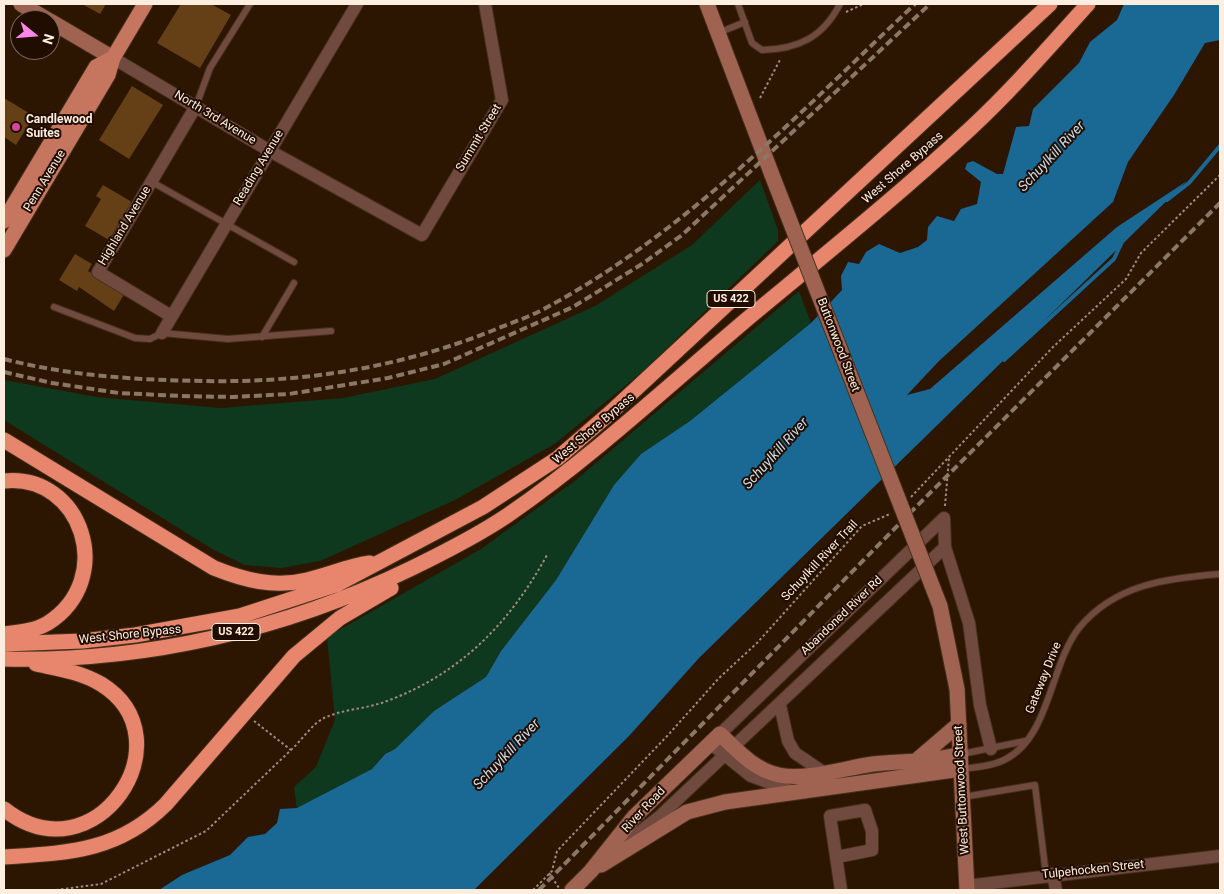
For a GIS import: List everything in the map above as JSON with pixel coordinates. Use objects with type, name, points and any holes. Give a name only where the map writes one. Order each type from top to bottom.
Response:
[{"type":"highway","name":"West Shore Bypass","points":[[4,644],[82,641],[135,635],[240,616],[338,584],[483,507],[558,458],[610,413],[1050,4]]},
{"type":"highway","name":"West Shore Bypass","points":[[9,659],[141,652],[214,639],[296,615],[360,592],[444,552],[505,517],[564,475],[879,209],[972,126],[1032,66],[1088,4]]},
{"type":"highway","points":[[4,440],[214,568],[235,577],[264,582],[291,582],[307,580],[348,566],[386,560]]},
{"type":"highway","points":[[4,481],[35,485],[60,501],[73,515],[81,530],[86,553],[82,579],[65,609],[42,626],[27,631],[4,634]]},
{"type":"highway","points":[[4,857],[84,850],[135,830],[166,804],[294,656],[319,633],[354,609],[418,572],[444,552]]},
{"type":"highway","points":[[4,809],[15,817],[40,827],[53,828],[78,825],[99,816],[115,803],[128,783],[136,757],[134,729],[130,717],[124,705],[106,688],[82,675],[9,659]]},
{"type":"main road","name":"Penn Avenue","points":[[4,221],[16,207],[108,75],[113,58],[144,4]]},
{"type":"main road","name":"Penn Avenue","points":[[4,250],[16,207]]},
{"type":"street","name":"Reading Avenue","points":[[162,333],[357,4]]},
{"type":"street","name":"Summit Street","points":[[422,235],[502,100],[485,4]]},
{"type":"street","name":"Buttonwood Street","points":[[707,4],[940,606],[957,689]]},
{"type":"street","points":[[60,27],[113,58]]},
{"type":"street","name":"North 3rd Avenue","points":[[113,58],[270,151],[422,235]]},
{"type":"street","name":"Highland Avenue","points":[[171,316],[98,272],[196,106]]},
{"type":"street","points":[[944,518],[945,547],[969,623],[980,705],[991,748]]},
{"type":"street","name":"Abandoned River Rd","points":[[715,738],[944,518]]},
{"type":"street","name":"Abandoned River Rd","points":[[591,871],[659,817],[780,705],[945,547]]},
{"type":"street","name":"West Buttonwood Street","points":[[957,689],[966,888]]},
{"type":"street","points":[[780,705],[788,741],[795,753],[823,772]]},
{"type":"street","points":[[917,760],[959,724]]},
{"type":"street","points":[[715,738],[759,781],[794,792]]},
{"type":"street","name":"River Road","points":[[572,890],[591,871],[634,817],[715,738]]},
{"type":"street","points":[[730,752],[778,775],[789,777],[917,760],[943,759],[961,762]]},
{"type":"street","points":[[591,871],[687,812],[725,802],[924,774],[961,762]]},
{"type":"street","points":[[924,774],[963,794]]},
{"type":"street","points":[[837,857],[872,850],[872,831],[865,810],[830,816],[841,890]]},
{"type":"street","name":"Tulpehocken Street","points":[[966,888],[1050,875],[1220,856]]},
{"type":"street","points":[[1050,875],[1056,890]]},
{"type":"lane","points":[[738,4],[752,43],[758,49],[786,48],[812,38],[821,32],[840,4]]},
{"type":"lane","points":[[196,106],[210,68],[246,5]]},
{"type":"lane","points":[[718,33],[744,22]]},
{"type":"lane","points":[[152,182],[225,225],[294,262]]},
{"type":"lane","points":[[262,337],[294,283]]},
{"type":"lane","points":[[54,306],[136,338],[150,338],[162,333],[228,339],[331,331]]},
{"type":"lane","name":"Gateway Drive","points":[[961,762],[988,765],[1008,758],[1027,740],[1040,719],[1063,655],[1080,628],[1101,608],[1124,594],[1152,582],[1220,574]]},
{"type":"lane","points":[[961,762],[991,748],[1027,740]]},
{"type":"lane","points":[[963,794],[1035,786],[1050,875]]},
{"type":"path","points":[[832,18],[864,4]]},
{"type":"path","points":[[760,98],[786,48]]},
{"type":"path","points":[[908,499],[1054,347],[1126,279],[1141,253],[1220,175]]},
{"type":"path","points":[[944,518],[949,457]]},
{"type":"path","name":"Schuylkill River Trail","points":[[533,890],[549,873],[557,851],[669,734],[719,678],[757,643],[862,526],[887,516],[894,511]]},
{"type":"path","points":[[56,890],[101,884],[206,832],[324,719],[387,701],[430,682],[466,656],[497,630],[529,589],[547,556]]},
{"type":"path","points":[[244,713],[291,750]]},
{"type":"path","points":[[549,873],[561,890]]},
{"type":"green space","points":[[760,180],[778,230],[778,241],[643,371],[556,443],[455,500],[320,561],[282,568],[245,565],[214,550],[4,420],[4,380],[97,397],[220,408],[343,398],[435,379],[595,306],[692,245]]},
{"type":"green space","points":[[799,291],[811,323],[690,421],[641,454],[614,485],[556,580],[501,651],[486,677],[434,711],[395,749],[384,754],[372,769],[297,809],[294,787],[316,767],[335,720],[327,637],[481,549],[576,480]]},
{"type":"water","name":"Schuylkill River","points":[[1124,4],[1220,4],[1220,40],[1205,43],[1174,95],[1128,162],[1113,202],[939,361],[907,395],[930,389],[1117,227],[1187,181],[699,658],[629,736],[474,890],[159,890],[182,875],[230,855],[248,837],[265,834],[277,823],[280,809],[297,808],[372,769],[385,754],[395,749],[434,711],[486,677],[501,651],[556,580],[614,485],[641,454],[690,421],[811,323],[842,290],[841,276],[848,262],[859,264],[866,252],[879,244],[900,253],[918,247],[927,240],[928,227],[937,216],[954,221],[961,209],[977,204],[981,182],[965,169],[967,163],[973,161],[997,174],[1003,174],[1016,127],[1029,126],[1033,109],[1079,63],[1090,42],[1117,20]]},
{"type":"building","points":[[82,4],[106,4],[100,14]]},
{"type":"building","points":[[181,4],[211,4],[231,15],[200,68],[157,43]]},
{"type":"building","points":[[132,86],[163,105],[129,159],[99,140]]},
{"type":"building","name":"Candlewood Suites","points":[[4,98],[34,116],[16,145],[4,137]]},
{"type":"building","points":[[103,185],[132,202],[109,240],[85,226],[101,199],[96,196]]},
{"type":"building","points":[[75,254],[92,264],[88,271],[125,293],[114,311],[79,287],[77,291],[59,280]]},
{"type":"waterway","points":[[1167,200],[1189,183],[1220,146]]},
{"type":"waterway","points":[[1004,360],[1114,259],[1122,242]]},
{"type":"railway","points":[[4,359],[79,373],[154,380],[242,381],[279,379],[352,370],[424,354],[530,316],[594,280],[692,209],[784,129],[915,4]]},
{"type":"railway","points":[[4,372],[52,383],[119,393],[233,397],[289,394],[388,378],[444,364],[573,307],[642,264],[682,235],[930,4]]},
{"type":"railway","points":[[539,890],[905,518],[1220,203]]},
{"type":"place","name":"Candlewood Suites","points":[[16,127]]}]
